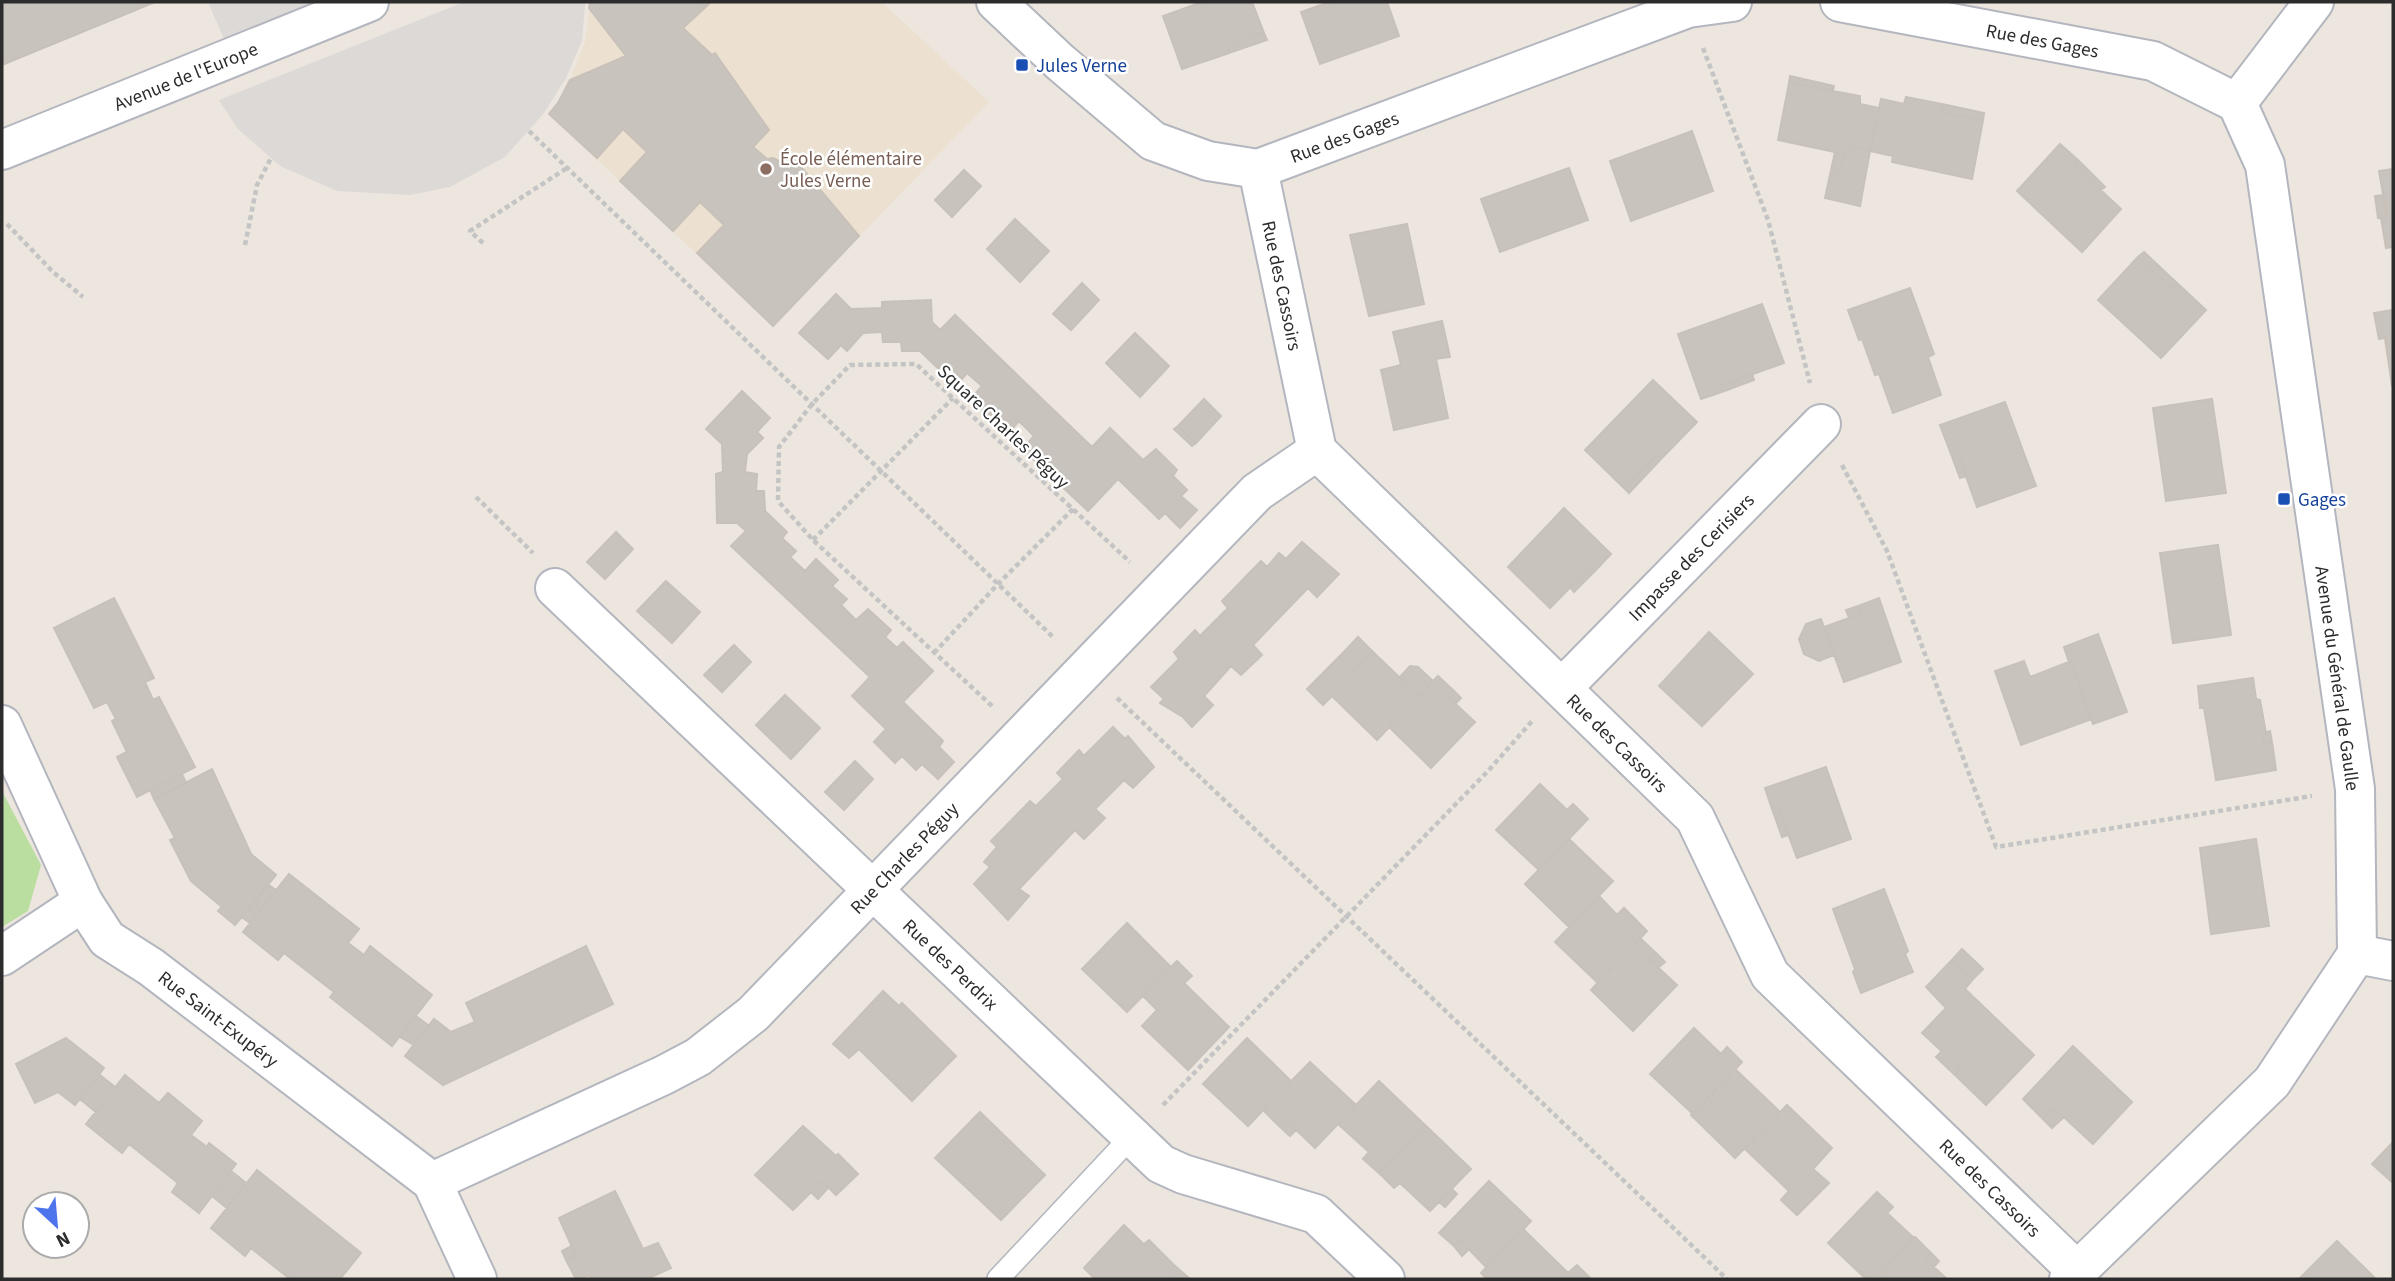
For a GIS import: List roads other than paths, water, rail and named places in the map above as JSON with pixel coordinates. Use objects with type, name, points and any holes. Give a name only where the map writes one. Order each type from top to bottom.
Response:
[{"type":"street","name":"Avenue de l'Europe","points":[[2,149],[369,2]]},
{"type":"street","name":"Rue des Gages","points":[[996,2],[1060,62],[1153,141],[1208,162],[1258,169],[1713,4]]},
{"type":"street","name":"Rue des Gages","points":[[1840,2],[2153,61],[2237,103]]},
{"type":"street","points":[[2237,103],[2314,2]]},
{"type":"street","name":"Avenue du Général de Gaulle","points":[[2073,1275],[2272,1082],[2375,958],[2355,789],[2265,164],[2237,103]]},
{"type":"street","name":"Rue des Cassoirs","points":[[1258,169],[1317,452],[1695,818],[1770,975],[2073,1275]]},
{"type":"street","name":"Impasse des Cerisiers","points":[[1562,688],[1821,424]]},
{"type":"street","name":"Rue Charles Péguy","points":[[432,1182],[664,1075],[698,1057],[753,1014],[1257,492],[1317,452]]},
{"type":"street","name":"Rue des Perdrix","points":[[555,588],[1161,1164],[1183,1174],[1316,1214],[1385,1279]]},
{"type":"street","name":"Rue Saint-Exupéry","points":[[2,725],[83,902],[107,939],[151,967],[432,1182],[477,1279]]},
{"type":"street","points":[[2,956],[83,902]]},
{"type":"lane","points":[[998,1279],[1132,1136]]},
{"type":"place","name":"Jules Verne","points":[[1022,65]]},
{"type":"place","name":"École élémentaire Jules Verne","points":[[766,169]]},
{"type":"place","name":"Gages","points":[[2284,499]]}]
